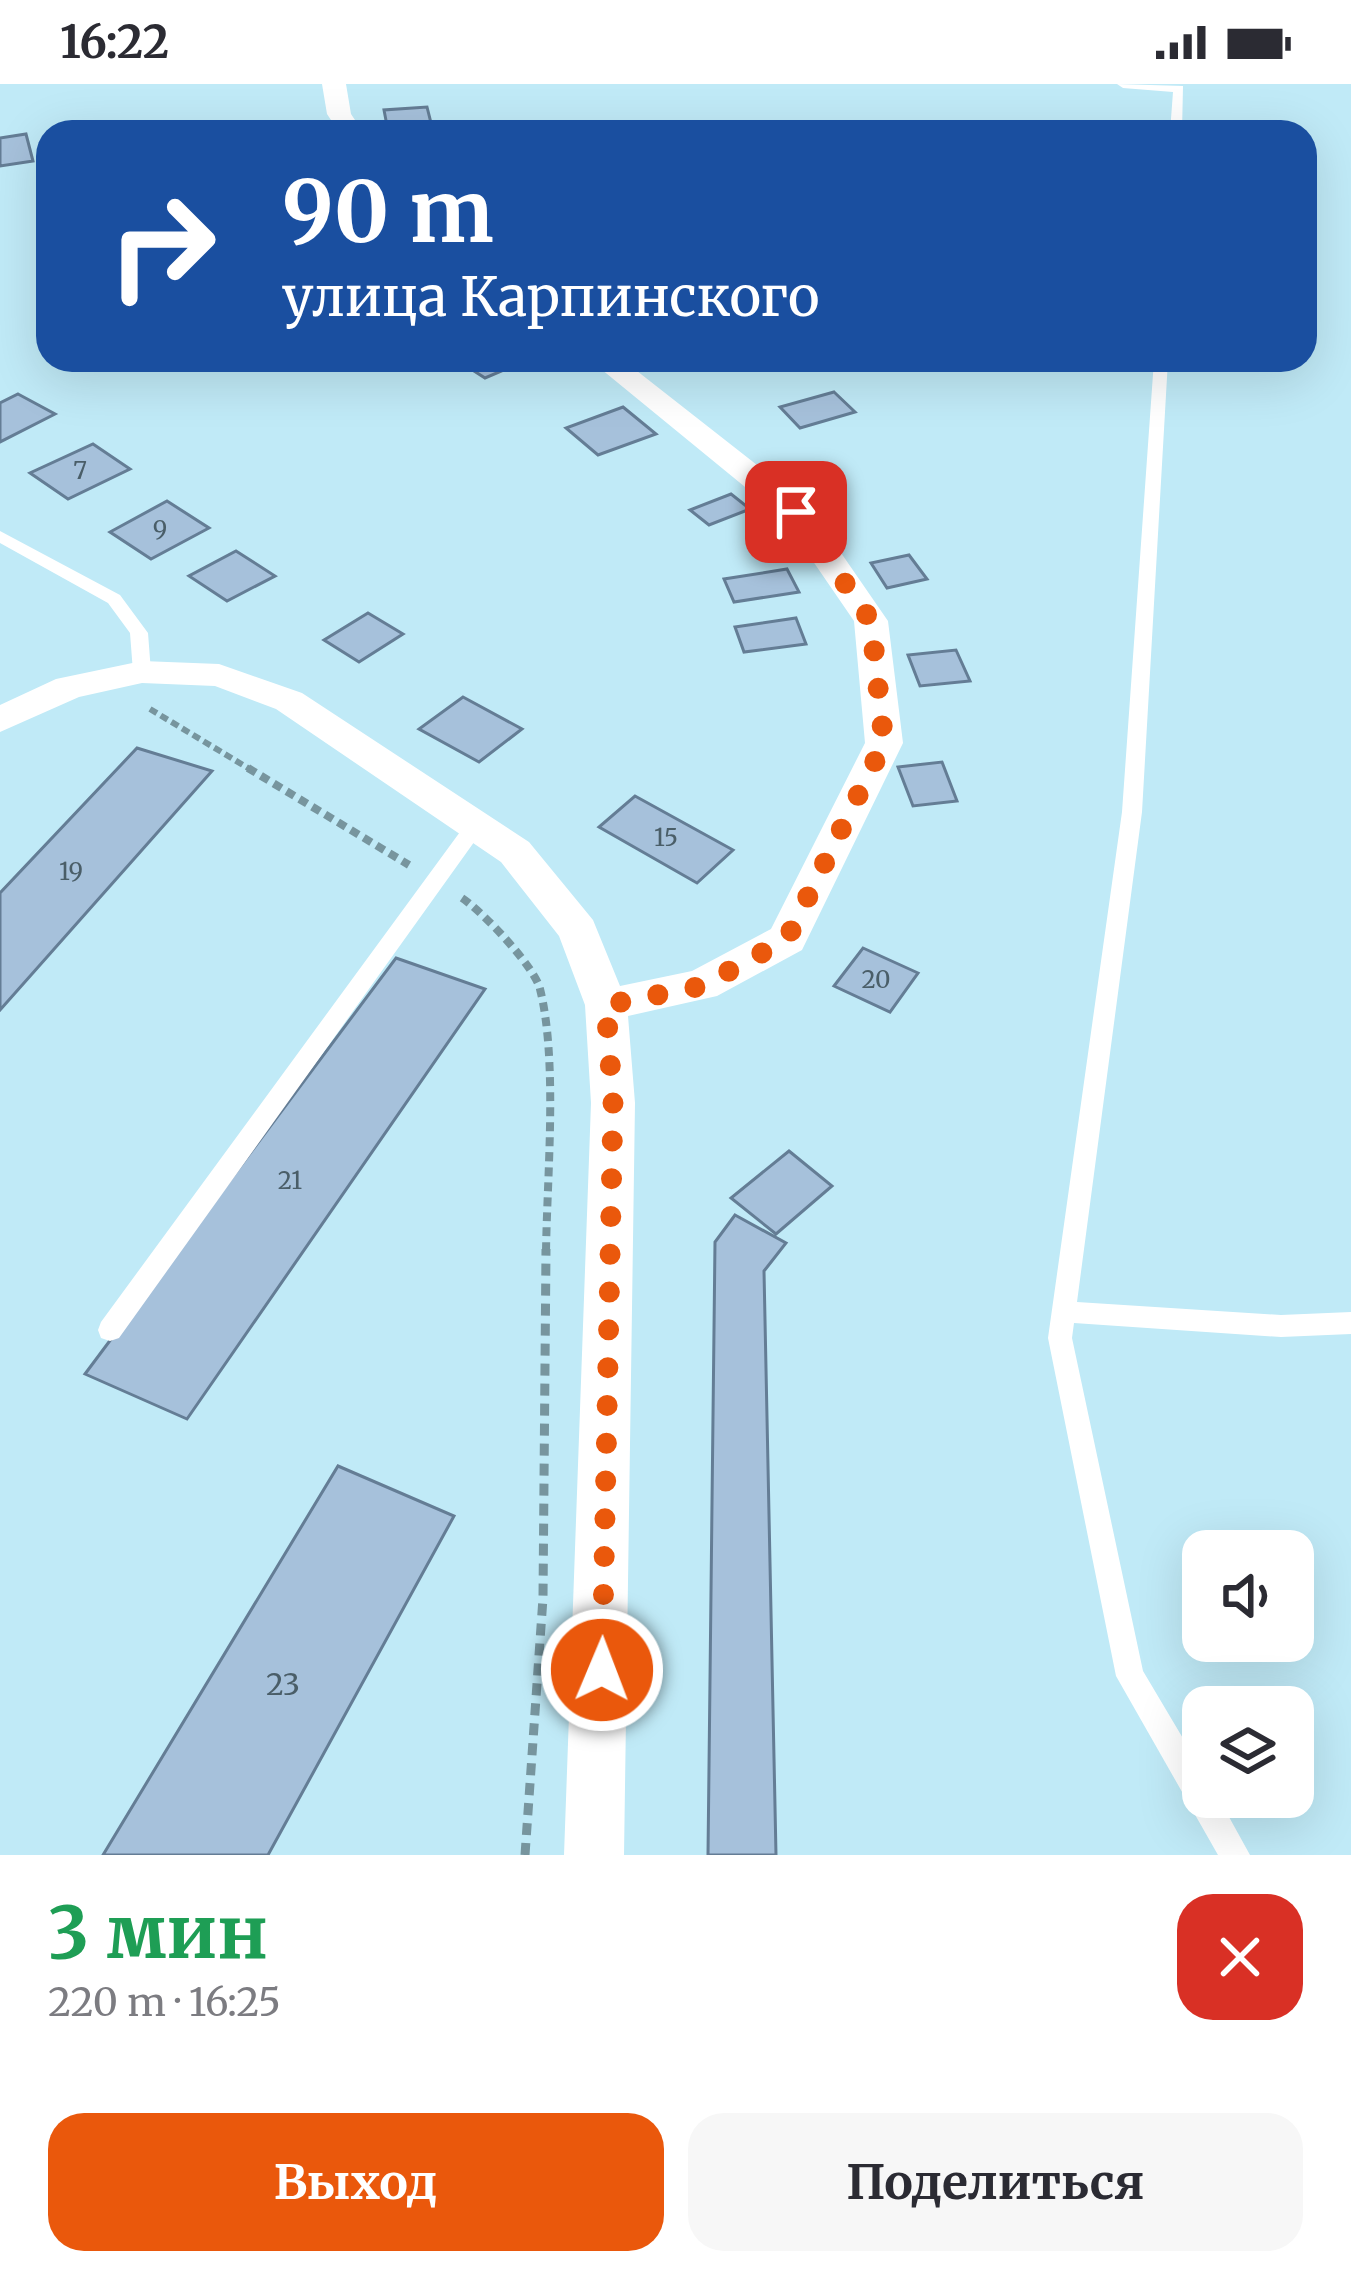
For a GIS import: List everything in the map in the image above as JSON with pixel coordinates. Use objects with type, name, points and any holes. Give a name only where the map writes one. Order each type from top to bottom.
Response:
[{"type":"street","points":[[334,84],[343,120]]},
{"type":"street","points":[[606,1005],[702,986],[787,939],[884,743],[871,621],[796,512],[620,372]]},
{"type":"street","points":[[0,720],[69,687],[142,672],[219,675],[289,701],[514,852],[578,931],[606,1005],[613,1127],[594,1855]]},
{"type":"lane","points":[[1123,84],[1179,89],[1177,120]]},
{"type":"lane","points":[[1160,372],[1132,812],[1060,1338],[1130,1676],[1235,1855]]},
{"type":"lane","points":[[0,536],[114,599],[139,634],[142,672]]},
{"type":"lane","points":[[110,1330],[475,826]]},
{"type":"lane","points":[[1064,1312],[1281,1327],[1351,1323]]},
{"type":"path","points":[[142,672],[151,712],[478,909],[540,985],[548,1080],[543,1598],[525,1855]]},
{"type":"building","points":[[427,107],[430,120],[386,120],[384,110]]},
{"type":"building","points":[[26,134],[33,161],[0,166],[0,138]]},
{"type":"building","points":[[834,392],[855,412],[800,428],[780,407]]},
{"type":"building","points":[[18,394],[55,414],[0,442],[0,403]]},
{"type":"building","points":[[623,407],[656,434],[598,455],[566,428]]},
{"type":"building","points":[[93,444],[130,469],[68,499],[30,473]]},
{"type":"building","points":[[731,494],[750,509],[709,525],[690,510]]},
{"type":"building","points":[[167,501],[209,528],[151,559],[110,532]]},
{"type":"building","points":[[236,551],[275,576],[227,601],[189,576]]},
{"type":"building","points":[[909,555],[927,579],[887,588],[871,563]]},
{"type":"building","points":[[787,569],[799,592],[734,602],[724,579]]},
{"type":"building","points":[[368,613],[403,634],[359,662],[324,640]]},
{"type":"building","points":[[796,618],[806,644],[744,652],[735,627]]},
{"type":"building","points":[[956,650],[970,681],[920,686],[908,655]]},
{"type":"building","points":[[463,697],[522,729],[479,762],[419,729]]},
{"type":"building","points":[[137,748],[212,771],[0,1010],[0,893]]},
{"type":"building","points":[[942,762],[957,801],[913,806],[898,767]]},
{"type":"building","points":[[635,796],[733,850],[697,883],[599,827]]},
{"type":"building","points":[[863,948],[918,973],[890,1012],[834,986]]},
{"type":"building","points":[[396,958],[485,989],[187,1419],[85,1374]]},
{"type":"building","points":[[789,1151],[832,1186],[776,1234],[731,1198]]},
{"type":"building","points":[[735,1215],[786,1243],[764,1271],[776,1855],[708,1855],[715,1242]]},
{"type":"building","points":[[338,1466],[454,1516],[268,1855],[103,1855]]},
{"type":"route","points":[[602,1670],[613,1103],[606,1005],[702,986],[787,939],[884,743],[871,621],[796,512]]}]
